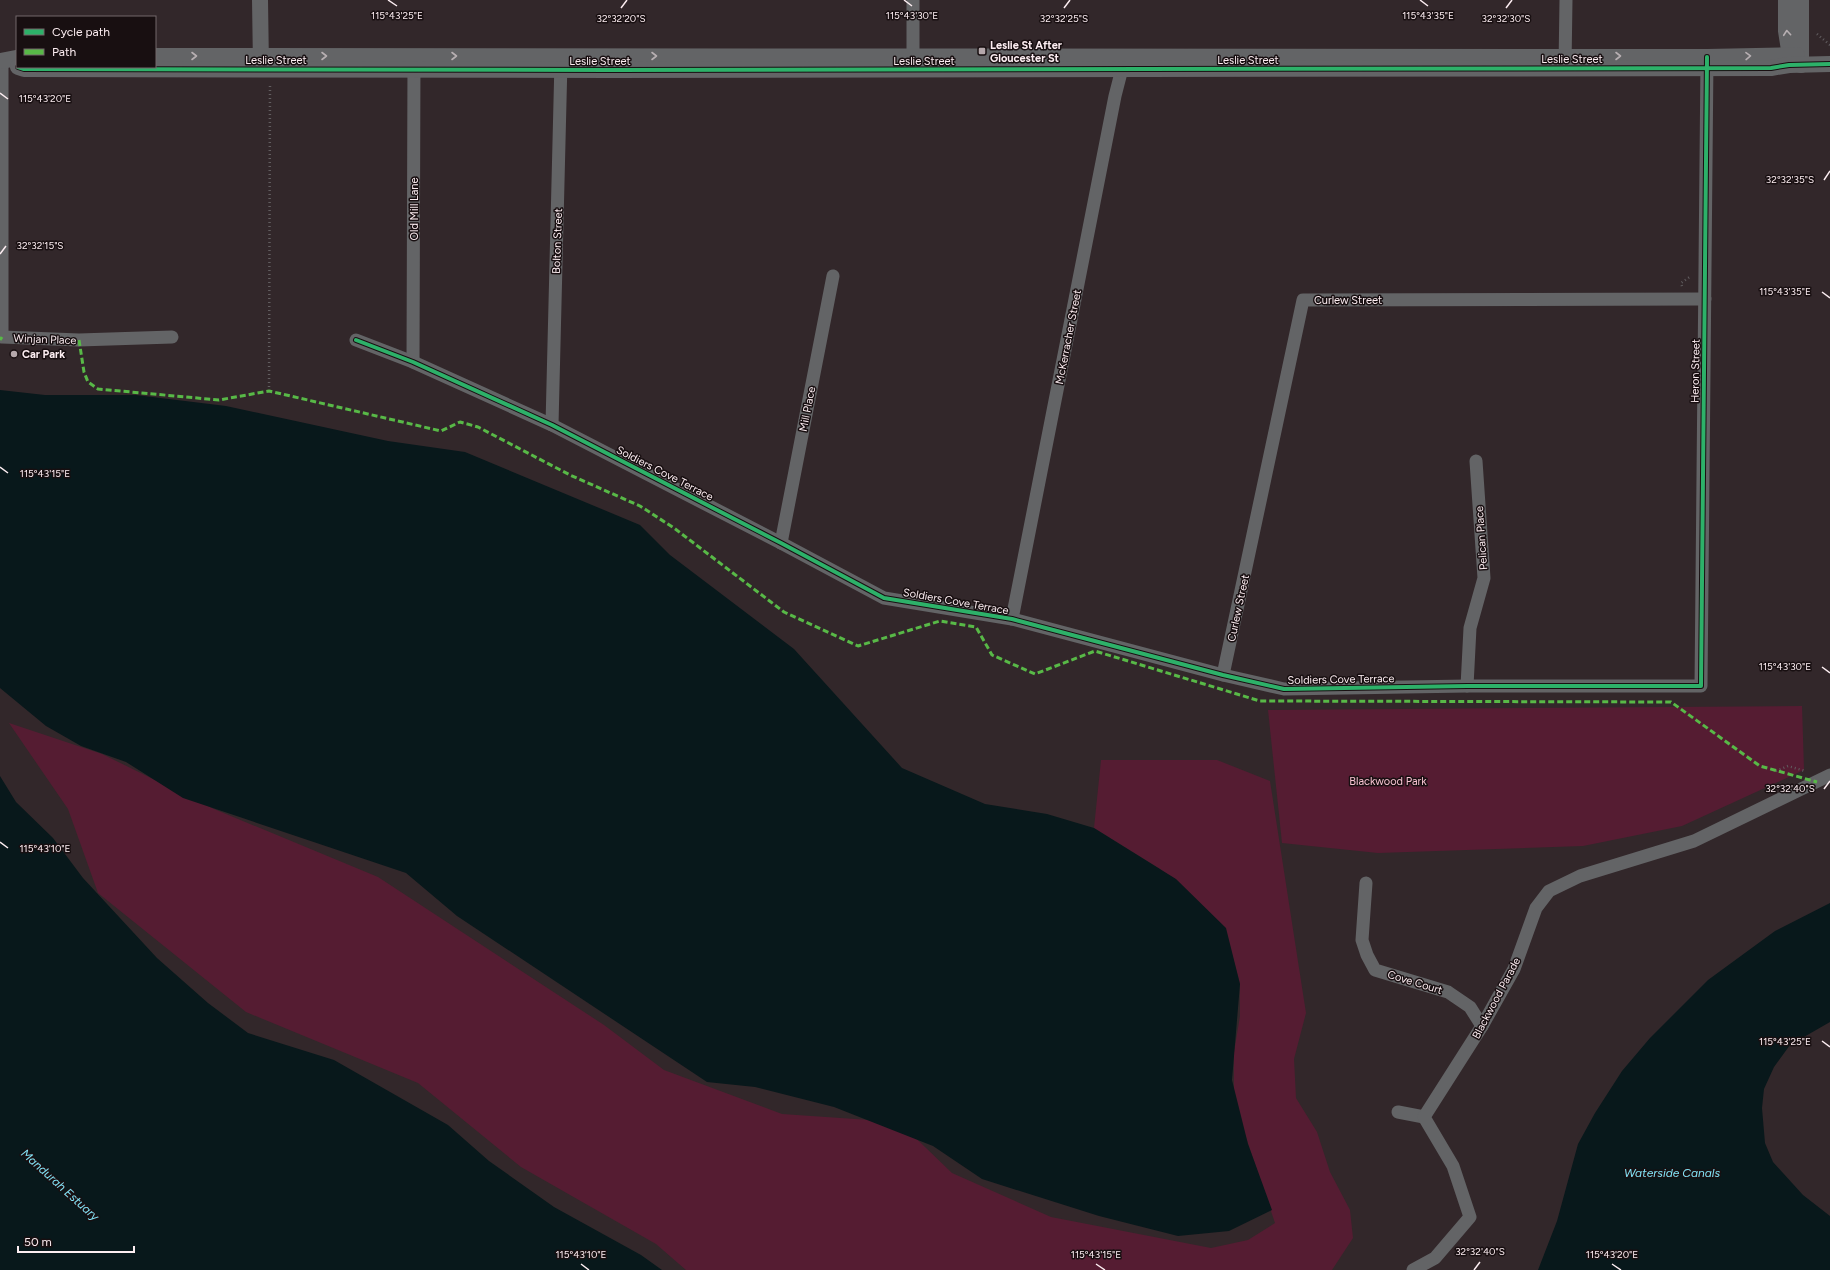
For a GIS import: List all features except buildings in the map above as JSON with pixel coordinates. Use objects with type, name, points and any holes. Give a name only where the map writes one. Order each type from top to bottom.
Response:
[{"type":"street","points":[[260,0],[264,68]]},
{"type":"street","points":[[913,0],[913,63]]},
{"type":"street","points":[[1565,62],[1566,0]]},
{"type":"street","points":[[1786,0],[1786,31],[1795,60]]},
{"type":"street","points":[[1795,60],[1801,0]]},
{"type":"street","name":"Leslie Street","points":[[21,68],[264,68],[414,63],[1124,62],[1707,62],[1771,68],[1795,60],[1830,54]]},
{"type":"street","name":"Leslie Street","points":[[156,56],[264,68]]},
{"type":"street","name":"Leslie Street","points":[[6,60],[16,66]]},
{"type":"street","name":"Winjan Place","points":[[6,60],[2,337],[79,340],[172,337]]},
{"type":"street","name":"Leslie Street","points":[[1795,60],[1830,64]]},
{"type":"street","name":"McKerracher Street","points":[[1012,619],[1115,96],[1124,62]]},
{"type":"street","name":"Heron Street","points":[[1701,686],[1707,62]]},
{"type":"street","name":"Old Mill Lane","points":[[413,362],[414,63]]},
{"type":"street","name":"Bolton Street","points":[[552,426],[561,63]]},
{"type":"street","name":"Mill Place","points":[[781,543],[833,276]]},
{"type":"street","name":"Curlew Street","points":[[1223,675],[1303,300],[1705,299]]},
{"type":"street","name":"Soldiers Cove Terrace","points":[[356,340],[413,362],[552,426],[781,543],[884,598],[1012,619],[1223,675],[1284,689],[1467,686],[1701,686]]},
{"type":"street","name":"Pelican Place","points":[[1467,686],[1470,628],[1484,578],[1476,461]]},
{"type":"street","name":"Blackwood Parade","points":[[1424,1117],[1482,1026],[1514,968],[1536,908],[1549,891],[1580,876],[1694,841],[1830,775]]},
{"type":"street","name":"Cove Court","points":[[1366,883],[1362,940],[1367,956],[1375,970],[1448,992],[1470,1007],[1482,1026]]},
{"type":"street","points":[[1398,1112],[1424,1117],[1453,1166],[1470,1218],[1435,1258],[1413,1270]]},
{"type":"path","points":[[264,68],[269,390]]},
{"type":"path","points":[[1682,299],[1682,283],[1693,274]]},
{"type":"path","points":[[1776,771],[1788,766],[1810,772]]},
{"type":"green space","name":"Blackwood Park","points":[[1802,706],[1804,770],[1682,826],[1583,846],[1378,853],[1282,843],[1268,710]]},
{"type":"green space","points":[[9,723],[102,754],[214,809],[378,877],[604,1025],[664,1070],[782,1114],[899,1122],[952,1173],[1051,1217],[1211,1248],[1248,1240],[1275,1223],[1234,1102],[1234,1052],[1240,1016],[1240,984],[1230,947],[1160,869],[1094,828],[1101,760],[1217,760],[1270,781],[1306,1013],[1294,1059],[1296,1098],[1317,1132],[1330,1172],[1350,1210],[1353,1238],[1332,1270],[686,1270],[656,1244],[521,1167],[418,1083],[246,1012],[98,893],[68,809]]},
{"type":"water","points":[[0,390],[45,395],[136,395],[226,406],[388,441],[465,452],[640,525],[670,555],[794,649],[902,768],[985,804],[1047,814],[1094,828],[1176,879],[1226,928],[1240,984],[1232,1080],[1248,1144],[1272,1210],[1229,1231],[1178,1236],[1099,1216],[982,1179],[933,1146],[834,1107],[755,1087],[707,1082],[457,916],[406,873],[183,798],[126,762],[81,746],[46,726],[0,688]]},
{"type":"water","name":"Mandurah Estuary","points":[[0,776],[16,802],[53,838],[83,878],[157,958],[208,1003],[248,1033],[334,1060],[448,1125],[489,1161],[554,1207],[641,1255],[662,1270],[0,1270]]},
{"type":"water","name":"Waterside Canals","points":[[1830,903],[1830,1022],[1790,1045],[1774,1067],[1764,1089],[1762,1108],[1765,1143],[1773,1162],[1803,1195],[1830,1216],[1830,1270],[1538,1270],[1557,1221],[1578,1144],[1595,1113],[1622,1071],[1650,1038],[1708,980],[1775,931]]},
{"type":"marked path","points":[[79,340],[84,372],[88,382],[98,389],[219,400],[269,391],[441,431],[460,422],[478,427],[570,475],[640,506],[674,528],[784,612],[858,646],[940,621],[976,627],[992,655],[1035,674],[1095,651],[1260,701],[1671,702],[1760,766],[1817,782]]},
{"type":"cycle path","points":[[356,340],[413,362],[552,425],[884,598],[1012,619],[1223,675],[1284,689],[1467,686],[1701,686],[1707,57]]},
{"type":"cycle path","points":[[21,68],[610,70],[1771,68],[1789,65],[1830,64]]},
{"type":"place","name":"Leslie St After Gloucester St","points":[[982,51]]},
{"type":"place","name":"Car Park","points":[[14,354]]}]
